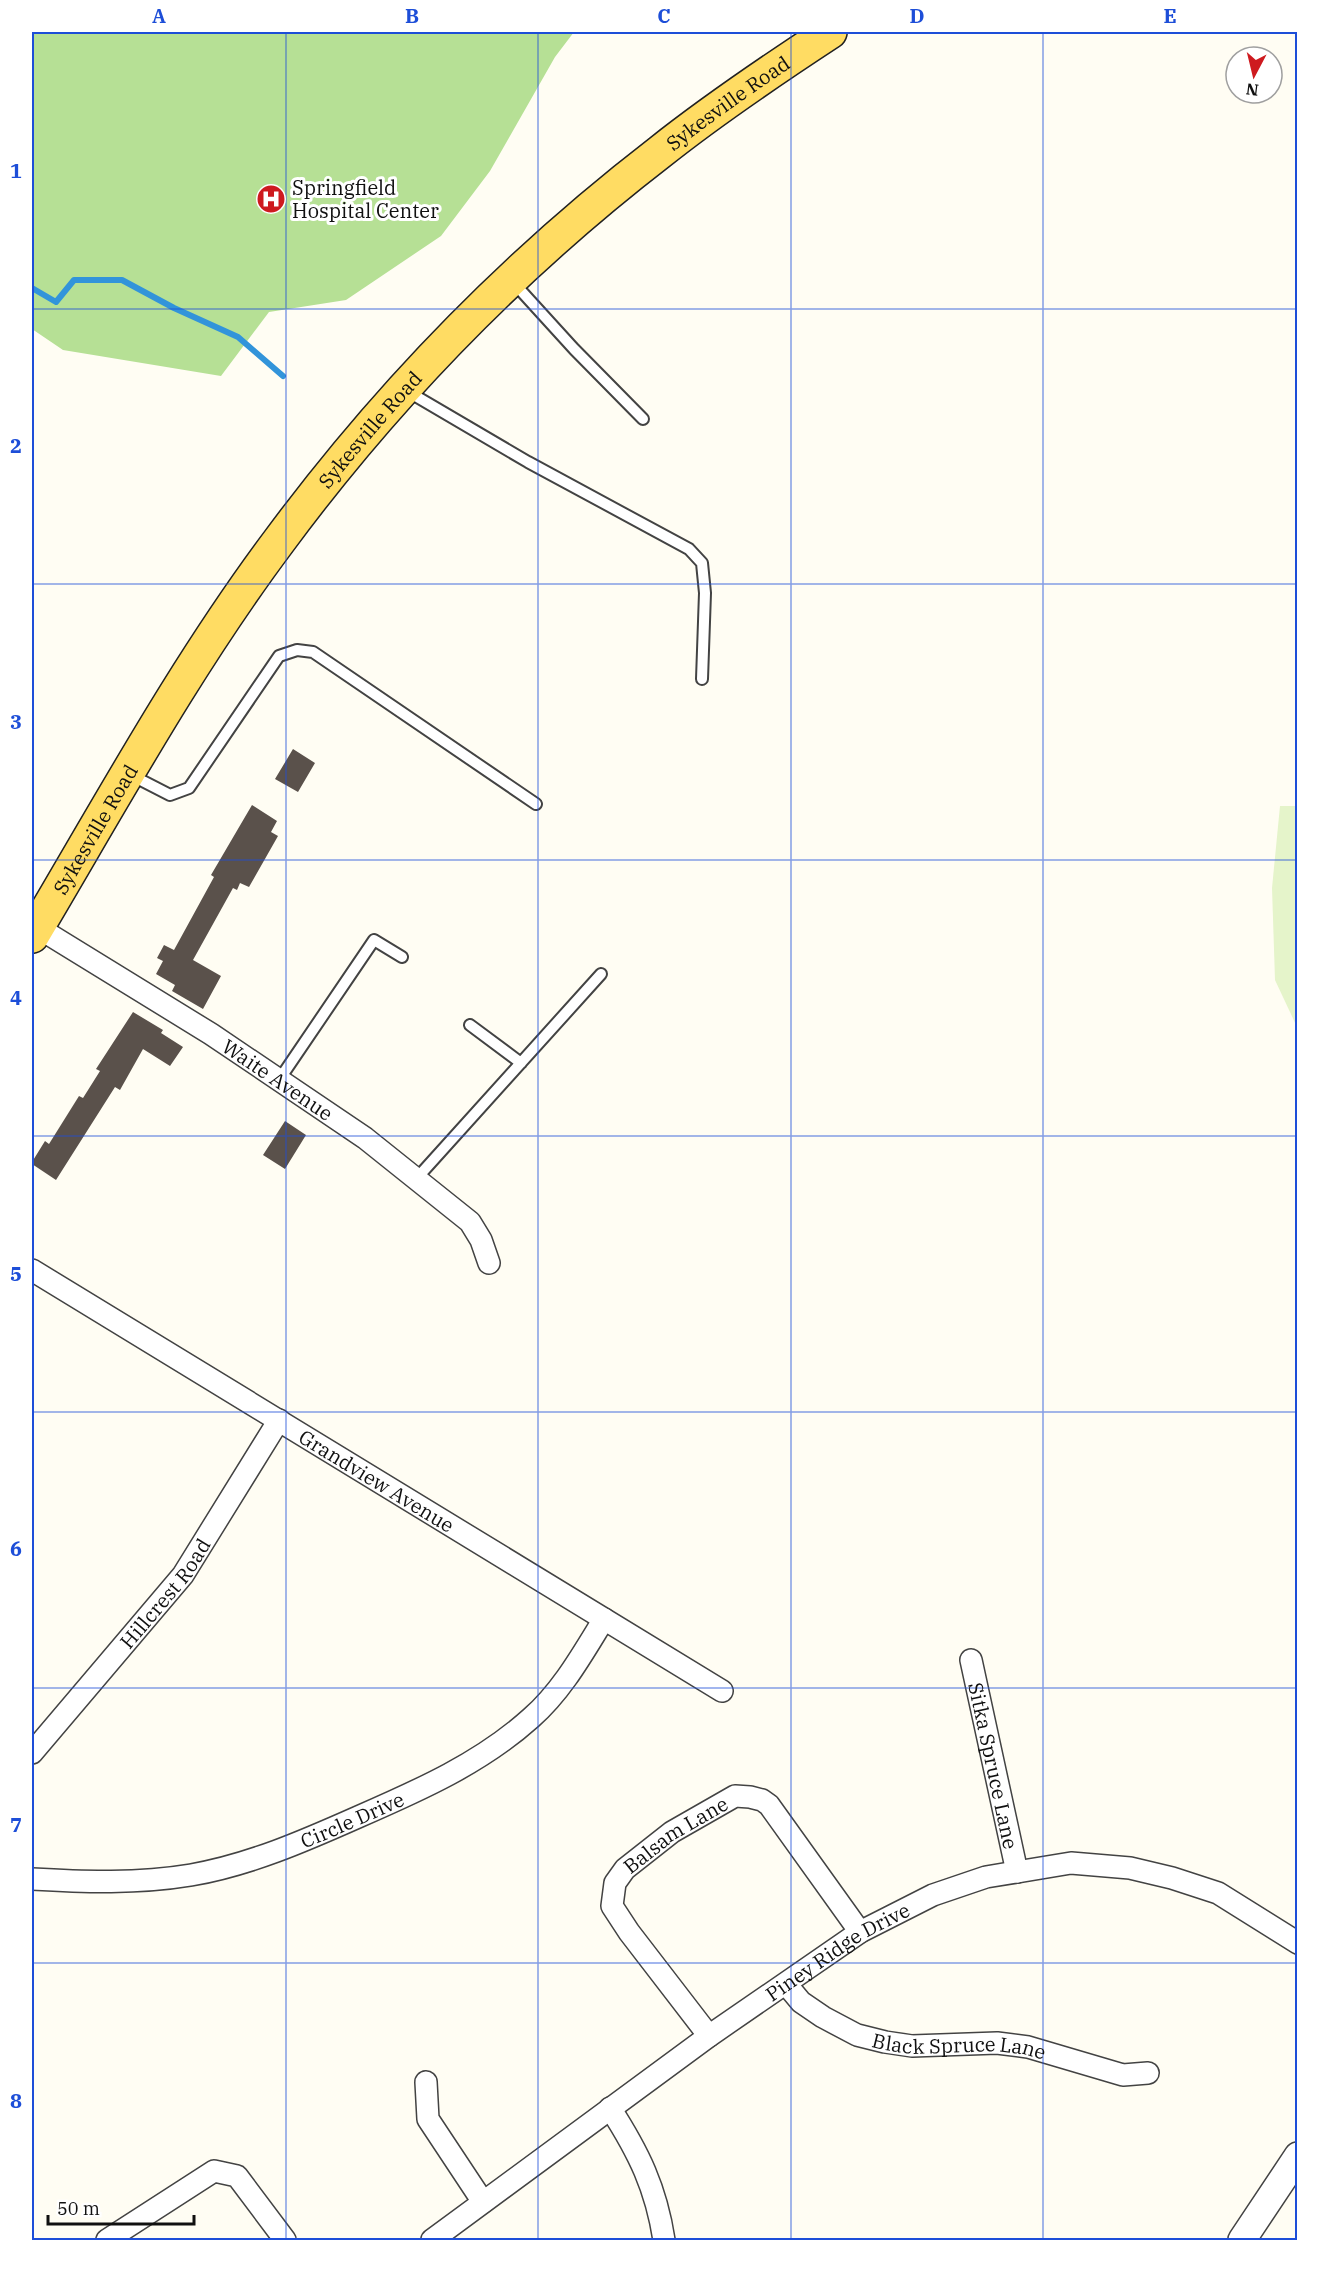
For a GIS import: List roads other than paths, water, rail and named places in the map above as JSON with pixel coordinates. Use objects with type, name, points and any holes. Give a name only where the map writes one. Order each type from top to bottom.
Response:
[{"type":"main road","name":"Sykesville Road","points":[[34,931],[198,657],[277,542],[341,461],[404,389],[511,279],[600,200],[712,112],[830,32]]},
{"type":"street","name":"Waite Avenue","points":[[34,931],[211,1034],[365,1138],[470,1222],[481,1240],[489,1263]]},
{"type":"street","name":"Grandview Avenue","points":[[32,1269],[722,1691]]},
{"type":"street","name":"Hillcrest Road","points":[[32,1753],[183,1575],[279,1420]]},
{"type":"street","name":"Circle Drive","points":[[32,1879],[105,1883],[190,1875],[228,1867],[306,1841],[432,1785],[485,1753],[532,1718],[564,1681],[604,1619]]},
{"type":"street","name":"Sitka Spruce Lane","points":[[971,1660],[1017,1872]]},
{"type":"street","name":"Balsam Lane","points":[[709,2036],[629,1932],[612,1905],[615,1882],[625,1869],[672,1832],[735,1796],[762,1800],[769,1804],[860,1932]]},
{"type":"street","name":"Piney Ridge Drive","points":[[432,2241],[709,2036],[860,1932],[933,1895],[986,1877],[1071,1863],[1130,1868],[1172,1878],[1218,1893],[1298,1943]]},
{"type":"street","name":"Black Spruce Lane","points":[[786,1984],[801,2002],[823,2017],[857,2035],[885,2042],[912,2046],[997,2043],[1028,2047],[1123,2075],[1148,2073]]},
{"type":"street","points":[[426,2082],[428,2120],[483,2202]]},
{"type":"street","points":[[610,2108],[635,2147],[647,2176],[659,2213],[664,2241]]},
{"type":"street","points":[[1242,2241],[1298,2156]]},
{"type":"street","points":[[107,2241],[214,2170],[237,2176],[285,2241]]},
{"type":"lane","points":[[511,279],[574,349],[643,419]]},
{"type":"lane","points":[[404,389],[528,462],[689,549],[702,563],[705,593],[702,679]]},
{"type":"lane","points":[[128,774],[170,795],[189,788],[279,656],[297,650],[313,652],[536,804]]},
{"type":"lane","points":[[279,1080],[374,940],[402,957]]},
{"type":"lane","points":[[417,1178],[601,974]]},
{"type":"lane","points":[[470,1025],[521,1064]]},
{"type":"waterway","points":[[32,288],[56,302],[74,280],[122,280],[174,308],[238,337],[283,376]]},
{"type":"place","name":"Springfield Hospital Center","points":[[271,199]]}]
